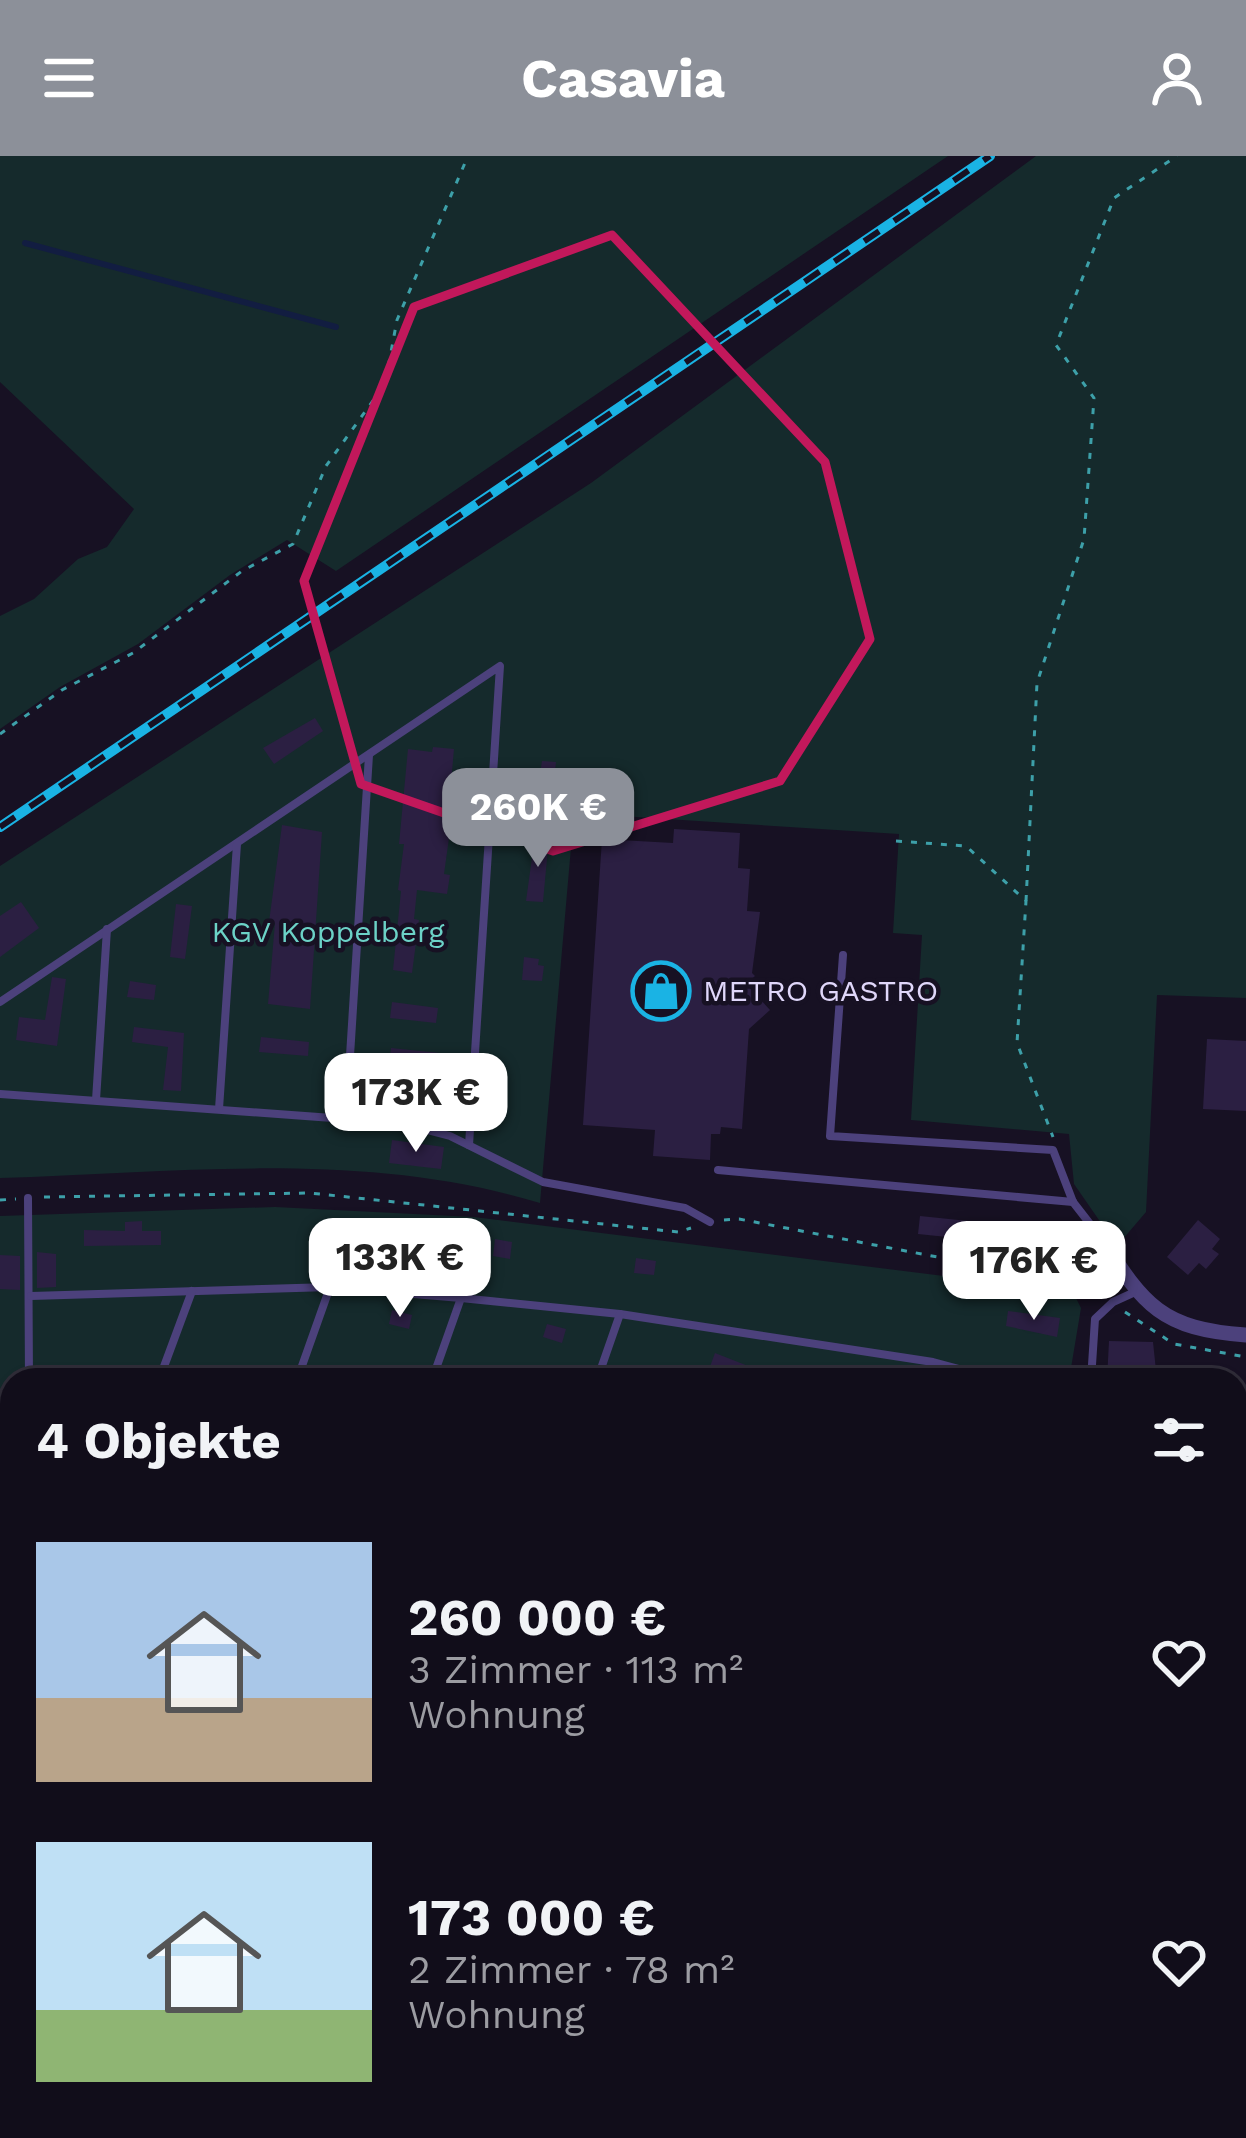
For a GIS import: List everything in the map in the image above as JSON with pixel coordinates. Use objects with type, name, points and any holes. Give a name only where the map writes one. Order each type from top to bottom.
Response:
[{"type":"street","points":[[1101,1238],[1135,1292],[1155,1309],[1186,1326],[1246,1335]]},
{"type":"lane","points":[[0,1002],[500,666],[469,1145]]},
{"type":"lane","points":[[346,1118],[369,753]]},
{"type":"lane","points":[[219,1109],[237,843]]},
{"type":"lane","points":[[96,1100],[107,929]]},
{"type":"lane","points":[[844,955],[830,1136],[1053,1150],[1073,1202],[1101,1238]]},
{"type":"lane","points":[[0,1094],[346,1118],[423,1129],[469,1145],[543,1182],[685,1208],[710,1222]]},
{"type":"lane","points":[[718,1170],[1073,1202]]},
{"type":"lane","points":[[28,1198],[29,1368]]},
{"type":"lane","points":[[31,1296],[330,1287],[620,1315],[955,1368]]},
{"type":"lane","points":[[301,1368],[330,1287]]},
{"type":"lane","points":[[163,1368],[192,1291]]},
{"type":"lane","points":[[1092,1368],[1095,1319],[1113,1302],[1135,1292]]},
{"type":"lane","points":[[436,1368],[461,1298]]},
{"type":"lane","points":[[601,1368],[620,1315]]},
{"type":"path","points":[[0,734],[62,690],[133,653],[242,572],[293,544],[326,466],[385,385],[397,320],[468,156]]},
{"type":"path","points":[[1053,1150],[1054,1138],[1017,1043],[1037,683],[1084,539],[1094,398],[1056,345],[1114,198],[1177,156]]},
{"type":"path","points":[[896,841],[966,846],[1026,901]]},
{"type":"path","points":[[0,1200],[310,1193],[678,1232],[739,1219],[1052,1279],[1113,1302]]},
{"type":"highlighted area","points":[[612,235],[825,462],[870,639],[780,781],[553,851],[361,784],[304,581],[414,307]]},
{"type":"green space","points":[[0,156],[948,156],[336,571],[287,540],[230,575],[138,644],[60,687],[0,729],[0,616],[34,599],[78,559],[107,547],[134,509],[0,382]]},
{"type":"green space","name":"KGV Koppelberg","points":[[1036,156],[1246,156],[1246,998],[1157,995],[1146,1212],[1117,1246],[1074,1184],[1069,1134],[911,1120],[922,935],[893,933],[899,834],[574,813],[540,1203],[474,1186],[340,1170],[204,1169],[0,1178],[0,866],[591,483]]},
{"type":"green space","points":[[275,1207],[474,1217],[1063,1291],[1076,1298],[1081,1308],[1071,1368],[0,1368],[0,1216]]},
{"type":"building","points":[[315,718],[323,731],[274,764],[263,748]]},
{"type":"building","points":[[433,747],[454,749],[450,794],[455,795],[444,874],[450,875],[447,894],[417,890],[414,919],[419,920],[412,973],[393,970],[404,844],[399,844],[408,749],[432,752]]},
{"type":"building","points":[[542,761],[556,762],[552,798],[557,798],[556,813],[534,812]]},
{"type":"building","points":[[282,825],[322,832],[310,1009],[268,1004],[275,923],[269,922]]},
{"type":"building","name":"METRO GASTRO","points":[[674,829],[740,833],[738,868],[750,869],[747,911],[760,912],[755,976],[746,984],[770,1010],[749,1029],[742,1129],[721,1127],[720,1134],[711,1134],[710,1160],[653,1156],[655,1130],[583,1125],[602,839],[673,843]]},
{"type":"building","points":[[535,836],[549,837],[543,902],[526,901]]},
{"type":"building","points":[[21,902],[39,928],[0,957],[0,916]]},
{"type":"building","points":[[176,904],[192,906],[185,959],[170,957]]},
{"type":"building","points":[[524,957],[539,959],[538,965],[544,966],[542,981],[522,980]]},
{"type":"building","points":[[52,977],[66,979],[57,1046],[16,1040],[19,1017],[45,1020]]},
{"type":"building","points":[[130,981],[156,985],[154,1000],[127,997]]},
{"type":"building","points":[[392,1002],[438,1008],[436,1023],[390,1018]]},
{"type":"building","points":[[134,1027],[184,1033],[181,1091],[163,1090],[168,1047],[132,1042]]},
{"type":"building","points":[[261,1037],[309,1042],[308,1056],[259,1052]]},
{"type":"building","points":[[1207,1039],[1246,1041],[1246,1111],[1203,1109]]},
{"type":"building","points":[[391,1048],[440,1053],[435,1109],[385,1104]]},
{"type":"building","points":[[392,1140],[444,1147],[441,1169],[389,1163]]},
{"type":"building","points":[[920,1216],[978,1222],[976,1240],[918,1234]]},
{"type":"building","points":[[1198,1220],[1220,1239],[1212,1249],[1219,1254],[1206,1269],[1199,1263],[1188,1275],[1167,1257]]},
{"type":"building","points":[[142,1221],[142,1231],[161,1231],[161,1245],[84,1246],[84,1230],[125,1231],[125,1222]]},
{"type":"building","points":[[406,1230],[464,1240],[461,1256],[404,1247]]},
{"type":"building","points":[[495,1239],[512,1242],[510,1259],[493,1256]]},
{"type":"building","points":[[37,1252],[56,1254],[56,1287],[37,1288]]},
{"type":"building","points":[[0,1255],[20,1256],[20,1290],[0,1289]]},
{"type":"building","points":[[636,1258],[656,1261],[654,1275],[634,1273]]},
{"type":"building","points":[[392,1310],[412,1315],[409,1329],[389,1324]]},
{"type":"building","points":[[1008,1311],[1060,1318],[1057,1337],[1006,1326]]},
{"type":"building","points":[[547,1324],[566,1329],[562,1343],[543,1337]]},
{"type":"building","points":[[1109,1341],[1153,1342],[1156,1368],[1108,1368]]},
{"type":"building","points":[[715,1353],[753,1368],[709,1368]]},
{"type":"waterway","points":[[25,243],[336,327]]},
{"type":"railway","points":[[0,827],[990,156]]},
{"type":"place","name":"METRO GASTRO","points":[[661,991]]}]
